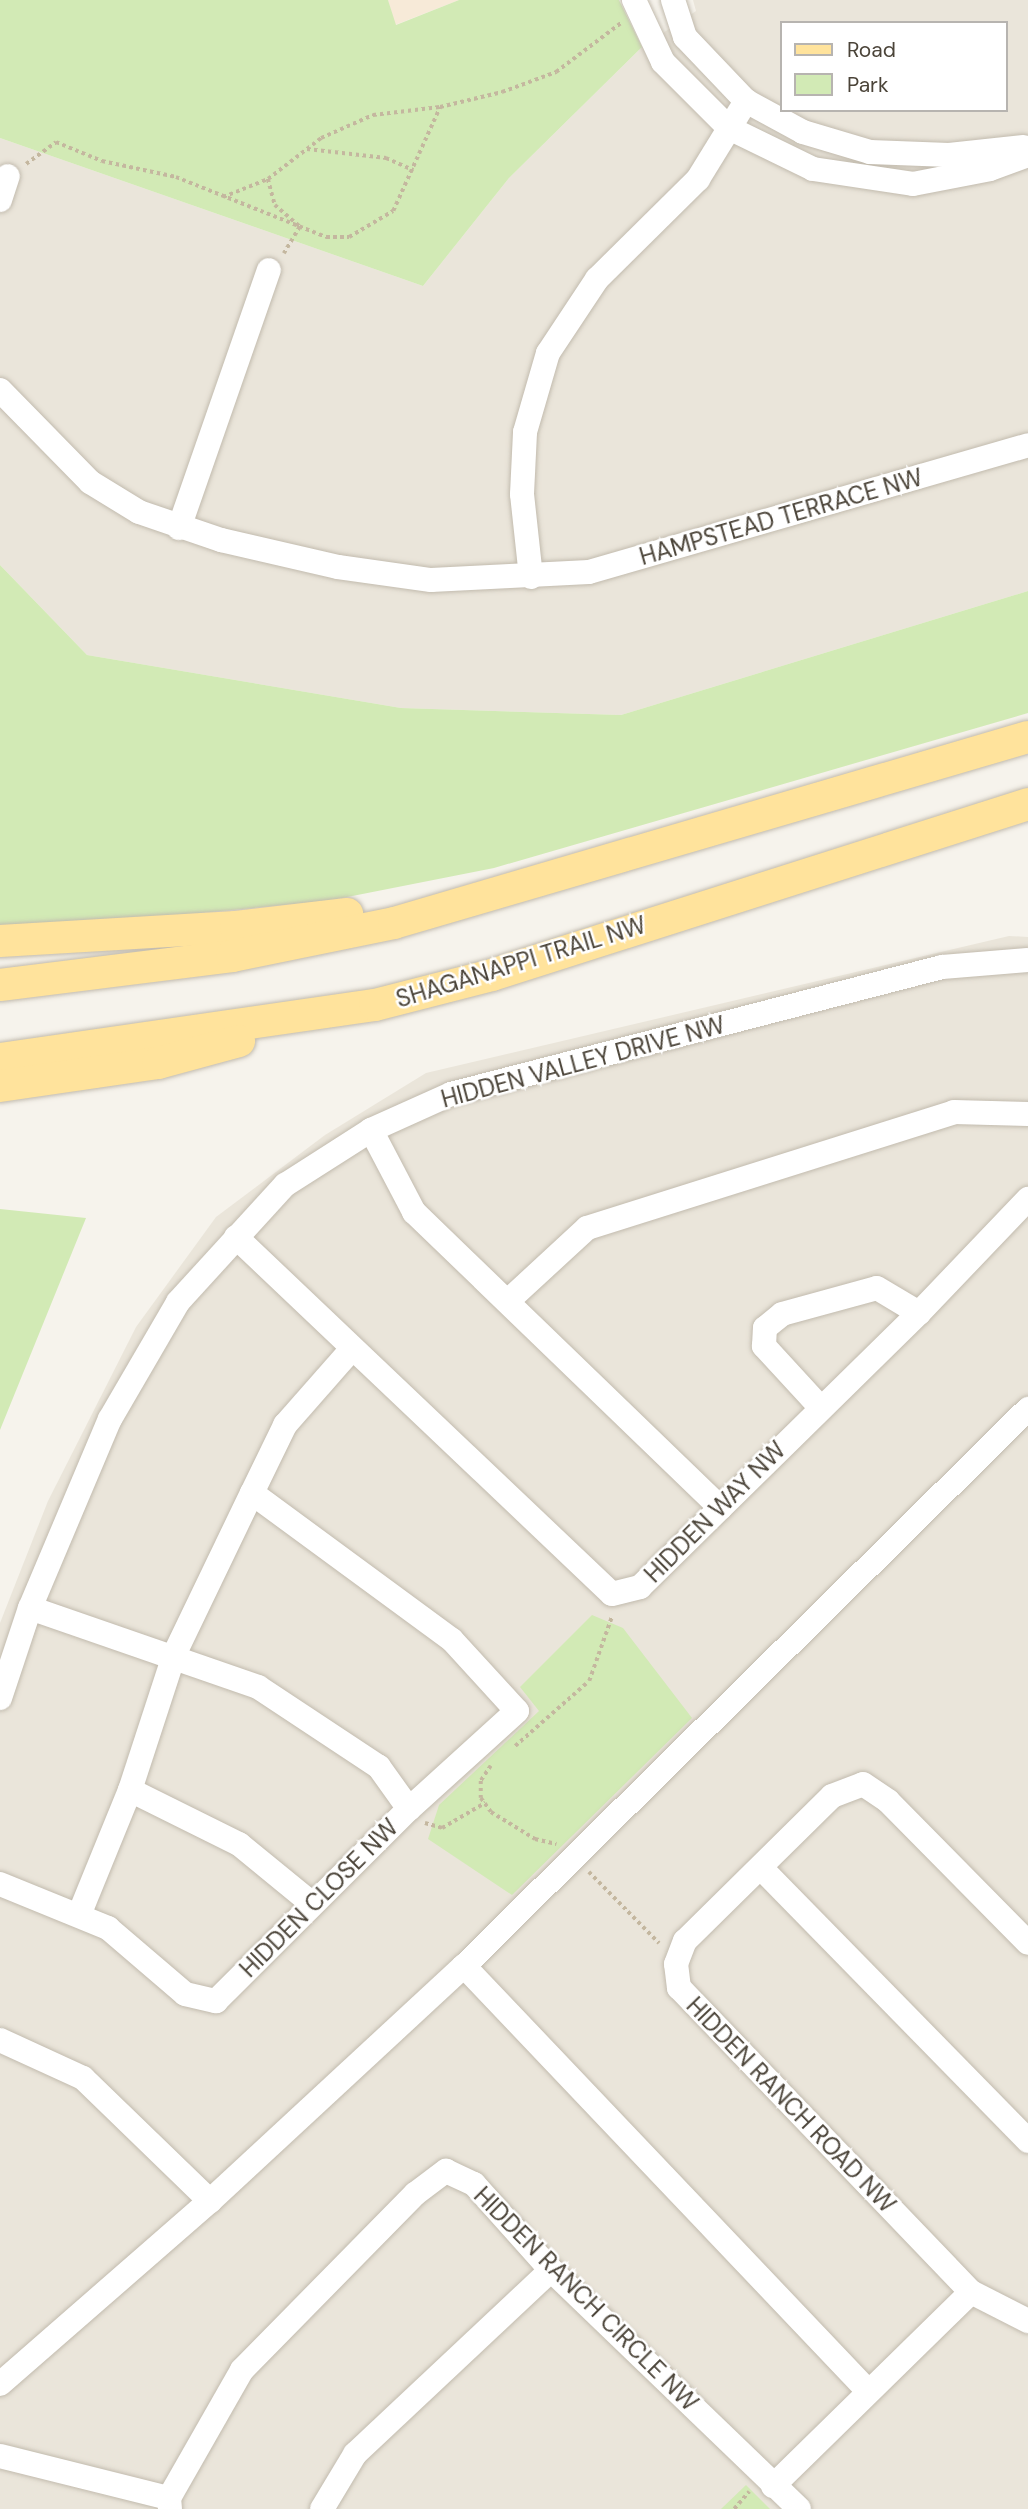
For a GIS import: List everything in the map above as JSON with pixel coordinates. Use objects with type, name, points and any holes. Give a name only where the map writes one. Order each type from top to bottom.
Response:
[{"type":"main road","points":[[0,985],[233,956],[394,923],[504,894],[1028,737]]},
{"type":"main road","name":"SHAGANAPPI TRAIL NW","points":[[0,1059],[375,1005],[492,975],[1028,804]]},
{"type":"main road","points":[[0,941],[236,927],[504,894]]},
{"type":"main road","points":[[0,1086],[158,1063],[375,1005]]},
{"type":"street","points":[[673,0],[685,37],[746,101],[803,132],[870,152],[949,155],[1028,146]]},
{"type":"street","points":[[636,6],[663,62],[729,128],[813,169],[914,184],[990,169],[1028,155]]},
{"type":"street","points":[[531,577],[522,494],[525,432],[548,353],[597,279],[698,179],[746,101]]},
{"type":"street","points":[[0,201],[8,176]]},
{"type":"street","points":[[179,528],[269,270]]},
{"type":"street","name":"HAMPSTEAD TERRACE NW","points":[[0,390],[90,482],[139,512],[179,528],[338,567],[431,580],[589,572],[1028,445]]},
{"type":"street","name":"HIDDEN VALLEY DRIVE NW","points":[[0,1698],[30,1608],[110,1419],[178,1302],[285,1185],[370,1130],[464,1090],[942,967],[1028,960]]},
{"type":"street","points":[[509,1300],[587,1228],[954,1112],[1028,1114]]},
{"type":"street","points":[[370,1130],[414,1212],[509,1300],[721,1508]]},
{"type":"street","name":"HIDDEN WAY NW","points":[[612,1594],[640,1587],[820,1406],[919,1313],[1028,1199]]},
{"type":"street","points":[[236,1237],[351,1350],[612,1594]]},
{"type":"street","points":[[820,1406],[764,1346],[765,1328],[782,1314],[877,1287],[919,1313]]},
{"type":"street","points":[[79,1915],[130,1790],[174,1655],[285,1425],[351,1350]]},
{"type":"street","points":[[0,2384],[211,2201],[464,1966],[1028,1409]]},
{"type":"street","points":[[252,1493],[452,1640],[517,1711],[409,1809]]},
{"type":"street","name":"HIDDEN CLOSE NW","points":[[0,1884],[108,1927],[185,1994],[216,2001],[311,1903],[409,1809],[379,1767],[322,1726],[258,1687],[174,1655],[30,1608]]},
{"type":"street","points":[[676,1964],[685,1941],[832,1796],[863,1784],[888,1801],[1028,1943]]},
{"type":"street","points":[[130,1790],[239,1844],[311,1903]]},
{"type":"street","points":[[761,1868],[1028,2141]]},
{"type":"street","name":"HIDDEN RANCH ROAD NW","points":[[676,1964],[678,1988],[971,2292],[1028,2321]]},
{"type":"street","points":[[464,1966],[868,2391]]},
{"type":"street","points":[[0,2040],[83,2078],[211,2201]]},
{"type":"street","name":"HIDDEN RANCH CIRCLE NW","points":[[170,2504],[242,2370],[415,2194],[446,2171],[474,2183],[551,2270],[799,2509]]},
{"type":"street","points":[[322,2509],[355,2454],[551,2270]]},
{"type":"street","points":[[773,2486],[971,2292]]},
{"type":"street","points":[[0,2456],[170,2504]]},
{"type":"path","points":[[221,198],[268,178],[307,149],[373,115],[439,107],[556,72],[636,6]]},
{"type":"path","points":[[8,176],[56,142],[102,161],[176,177],[221,198],[326,237],[349,237],[368,229],[393,211],[439,107]]},
{"type":"path","points":[[307,149],[386,159],[413,170]]},
{"type":"path","points":[[268,178],[275,205],[300,227]]},
{"type":"path","points":[[269,270],[292,244],[300,227]]},
{"type":"path","points":[[510,1750],[589,1681],[604,1650],[612,1594]]},
{"type":"path","points":[[494,1762],[481,1781],[485,1803],[509,1824],[535,1839],[562,1846],[676,1964]]},
{"type":"path","points":[[409,1809],[429,1826],[442,1828],[485,1803]]},
{"type":"shaded area","points":[[388,0],[459,0],[395,25]]},
{"type":"shaded area","points":[[693,0],[1028,0],[1028,591],[621,715],[401,708],[87,655],[0,565],[0,138],[423,286],[509,178],[642,47],[696,11]]},
{"type":"shaded area","points":[[1009,936],[1028,937],[1028,2509],[0,2509],[0,1623],[48,1501],[136,1327],[216,1217],[325,1135],[426,1073]]},
{"type":"green space","points":[[0,0],[388,0],[396,25],[459,0],[619,0],[642,47],[509,178],[423,286],[0,138]]},
{"type":"green space","points":[[0,565],[87,655],[401,708],[621,715],[1028,591],[1028,713],[494,868],[327,901],[113,921],[0,925]]},
{"type":"green space","points":[[0,1209],[86,1218],[0,1430]]},
{"type":"green space","points":[[592,1615],[623,1628],[692,1718],[512,1895],[428,1839],[439,1805],[539,1711],[520,1687]]},
{"type":"green space","points":[[746,2485],[770,2509],[721,2509]]}]
